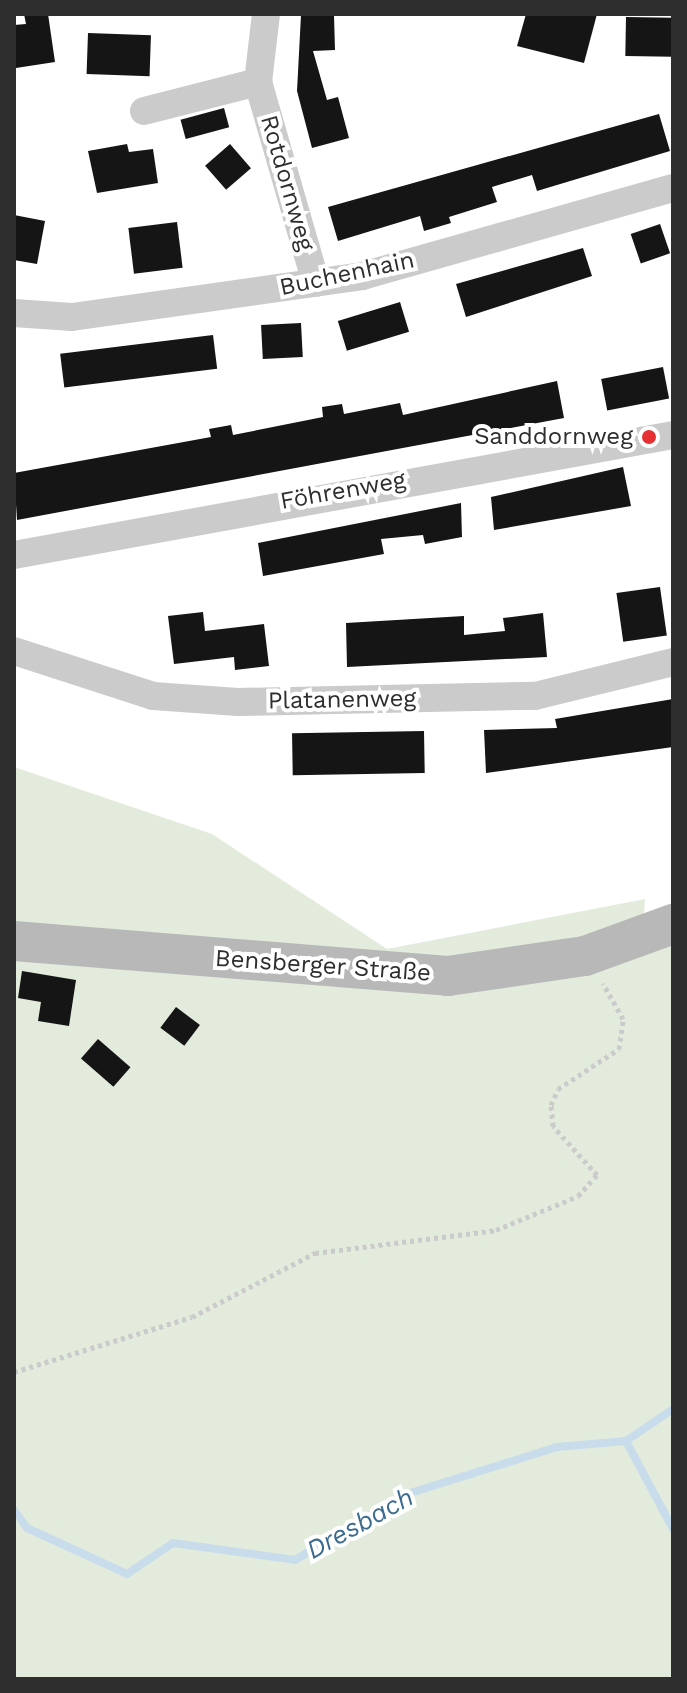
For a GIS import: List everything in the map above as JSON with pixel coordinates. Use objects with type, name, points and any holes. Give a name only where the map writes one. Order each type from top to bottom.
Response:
[{"type":"main road","name":"Bensberger Straße","points":[[14,941],[373,975],[475,973],[585,956],[673,924]]},
{"type":"street","name":"Rotdornweg","points":[[266,14],[258,82],[316,283]]},
{"type":"street","name":"Rotdornweg","points":[[144,111],[258,82]]},
{"type":"street","name":"Buchenhain","points":[[14,313],[72,317],[316,283],[673,188]]},
{"type":"street","name":"Föhrenweg","points":[[14,555],[673,435]]},
{"type":"street","name":"Platanenweg","points":[[14,651],[153,696],[238,702],[535,696],[673,662]]},
{"type":"path","points":[[14,1372],[192,1317],[315,1253],[496,1230],[578,1196],[597,1175],[553,1126],[551,1105],[558,1089],[619,1049],[623,1019],[585,956]]},
{"type":"green space","points":[[14,767],[212,834],[387,949],[645,899],[643,935],[673,924],[673,1679],[14,1679]]},
{"type":"building","points":[[24,14],[48,14],[55,62],[16,68],[14,25],[26,24]]},
{"type":"building","points":[[526,14],[597,14],[584,63],[517,46]]},
{"type":"building","points":[[301,15],[334,15],[335,50],[313,51],[327,100],[338,97],[349,138],[312,148],[297,91]]},
{"type":"building","points":[[626,17],[673,18],[672,57],[625,56]]},
{"type":"building","points":[[88,33],[151,35],[150,76],[87,74]]},
{"type":"building","points":[[224,108],[229,127],[186,139],[181,120]]},
{"type":"building","points":[[659,114],[670,151],[537,191],[532,175],[492,187],[497,202],[449,217],[451,223],[424,231],[420,216],[338,241],[328,207]]},
{"type":"building","points":[[127,144],[129,152],[153,149],[158,183],[97,193],[88,151]]},
{"type":"building","points":[[230,144],[251,168],[226,190],[205,166]]},
{"type":"building","points":[[14,215],[45,221],[37,264],[14,260]]},
{"type":"building","points":[[177,222],[183,268],[134,274],[128,228]]},
{"type":"building","points":[[660,224],[670,253],[641,263],[631,234]]},
{"type":"building","points":[[583,248],[592,276],[466,317],[456,284]]},
{"type":"building","points":[[400,302],[409,332],[347,351],[338,321]]},
{"type":"building","points":[[301,323],[303,357],[263,359],[261,325]]},
{"type":"building","points":[[213,335],[217,369],[64,388],[60,354]]},
{"type":"building","points":[[663,367],[669,398],[607,410],[601,379]]},
{"type":"building","points":[[557,381],[564,418],[17,520],[14,473],[211,437],[209,429],[231,425],[233,435],[323,417],[322,407],[342,404],[344,414],[400,403],[403,415]]},
{"type":"building","points":[[623,467],[631,506],[494,530],[491,497]]},
{"type":"building","points":[[461,503],[462,537],[425,544],[423,535],[381,539],[384,554],[263,576],[258,543]]},
{"type":"building","points":[[660,587],[667,636],[623,642],[616,593]]},
{"type":"building","points":[[203,612],[205,631],[264,624],[269,666],[235,670],[234,657],[174,664],[168,616]]},
{"type":"building","points":[[543,613],[547,657],[347,667],[346,623],[464,616],[464,635],[505,631],[503,618]]},
{"type":"building","points":[[673,699],[673,747],[486,773],[484,730],[557,728],[555,719]]},
{"type":"building","points":[[424,731],[425,773],[293,775],[292,733]]},
{"type":"building","points":[[22,971],[76,980],[69,1026],[38,1021],[41,1002],[18,998]]},
{"type":"building","points":[[176,1007],[200,1025],[184,1046],[160,1028]]},
{"type":"building","points":[[98,1039],[130,1067],[113,1087],[81,1059]]},
{"type":"waterway","name":"Dresbach","points":[[14,1510],[27,1528],[127,1574],[173,1543],[295,1560],[404,1495],[557,1447],[626,1441],[673,1409]]},
{"type":"waterway","points":[[626,1441],[673,1529]]},
{"type":"place","name":"Sanddornweg","points":[[649,437]]}]
